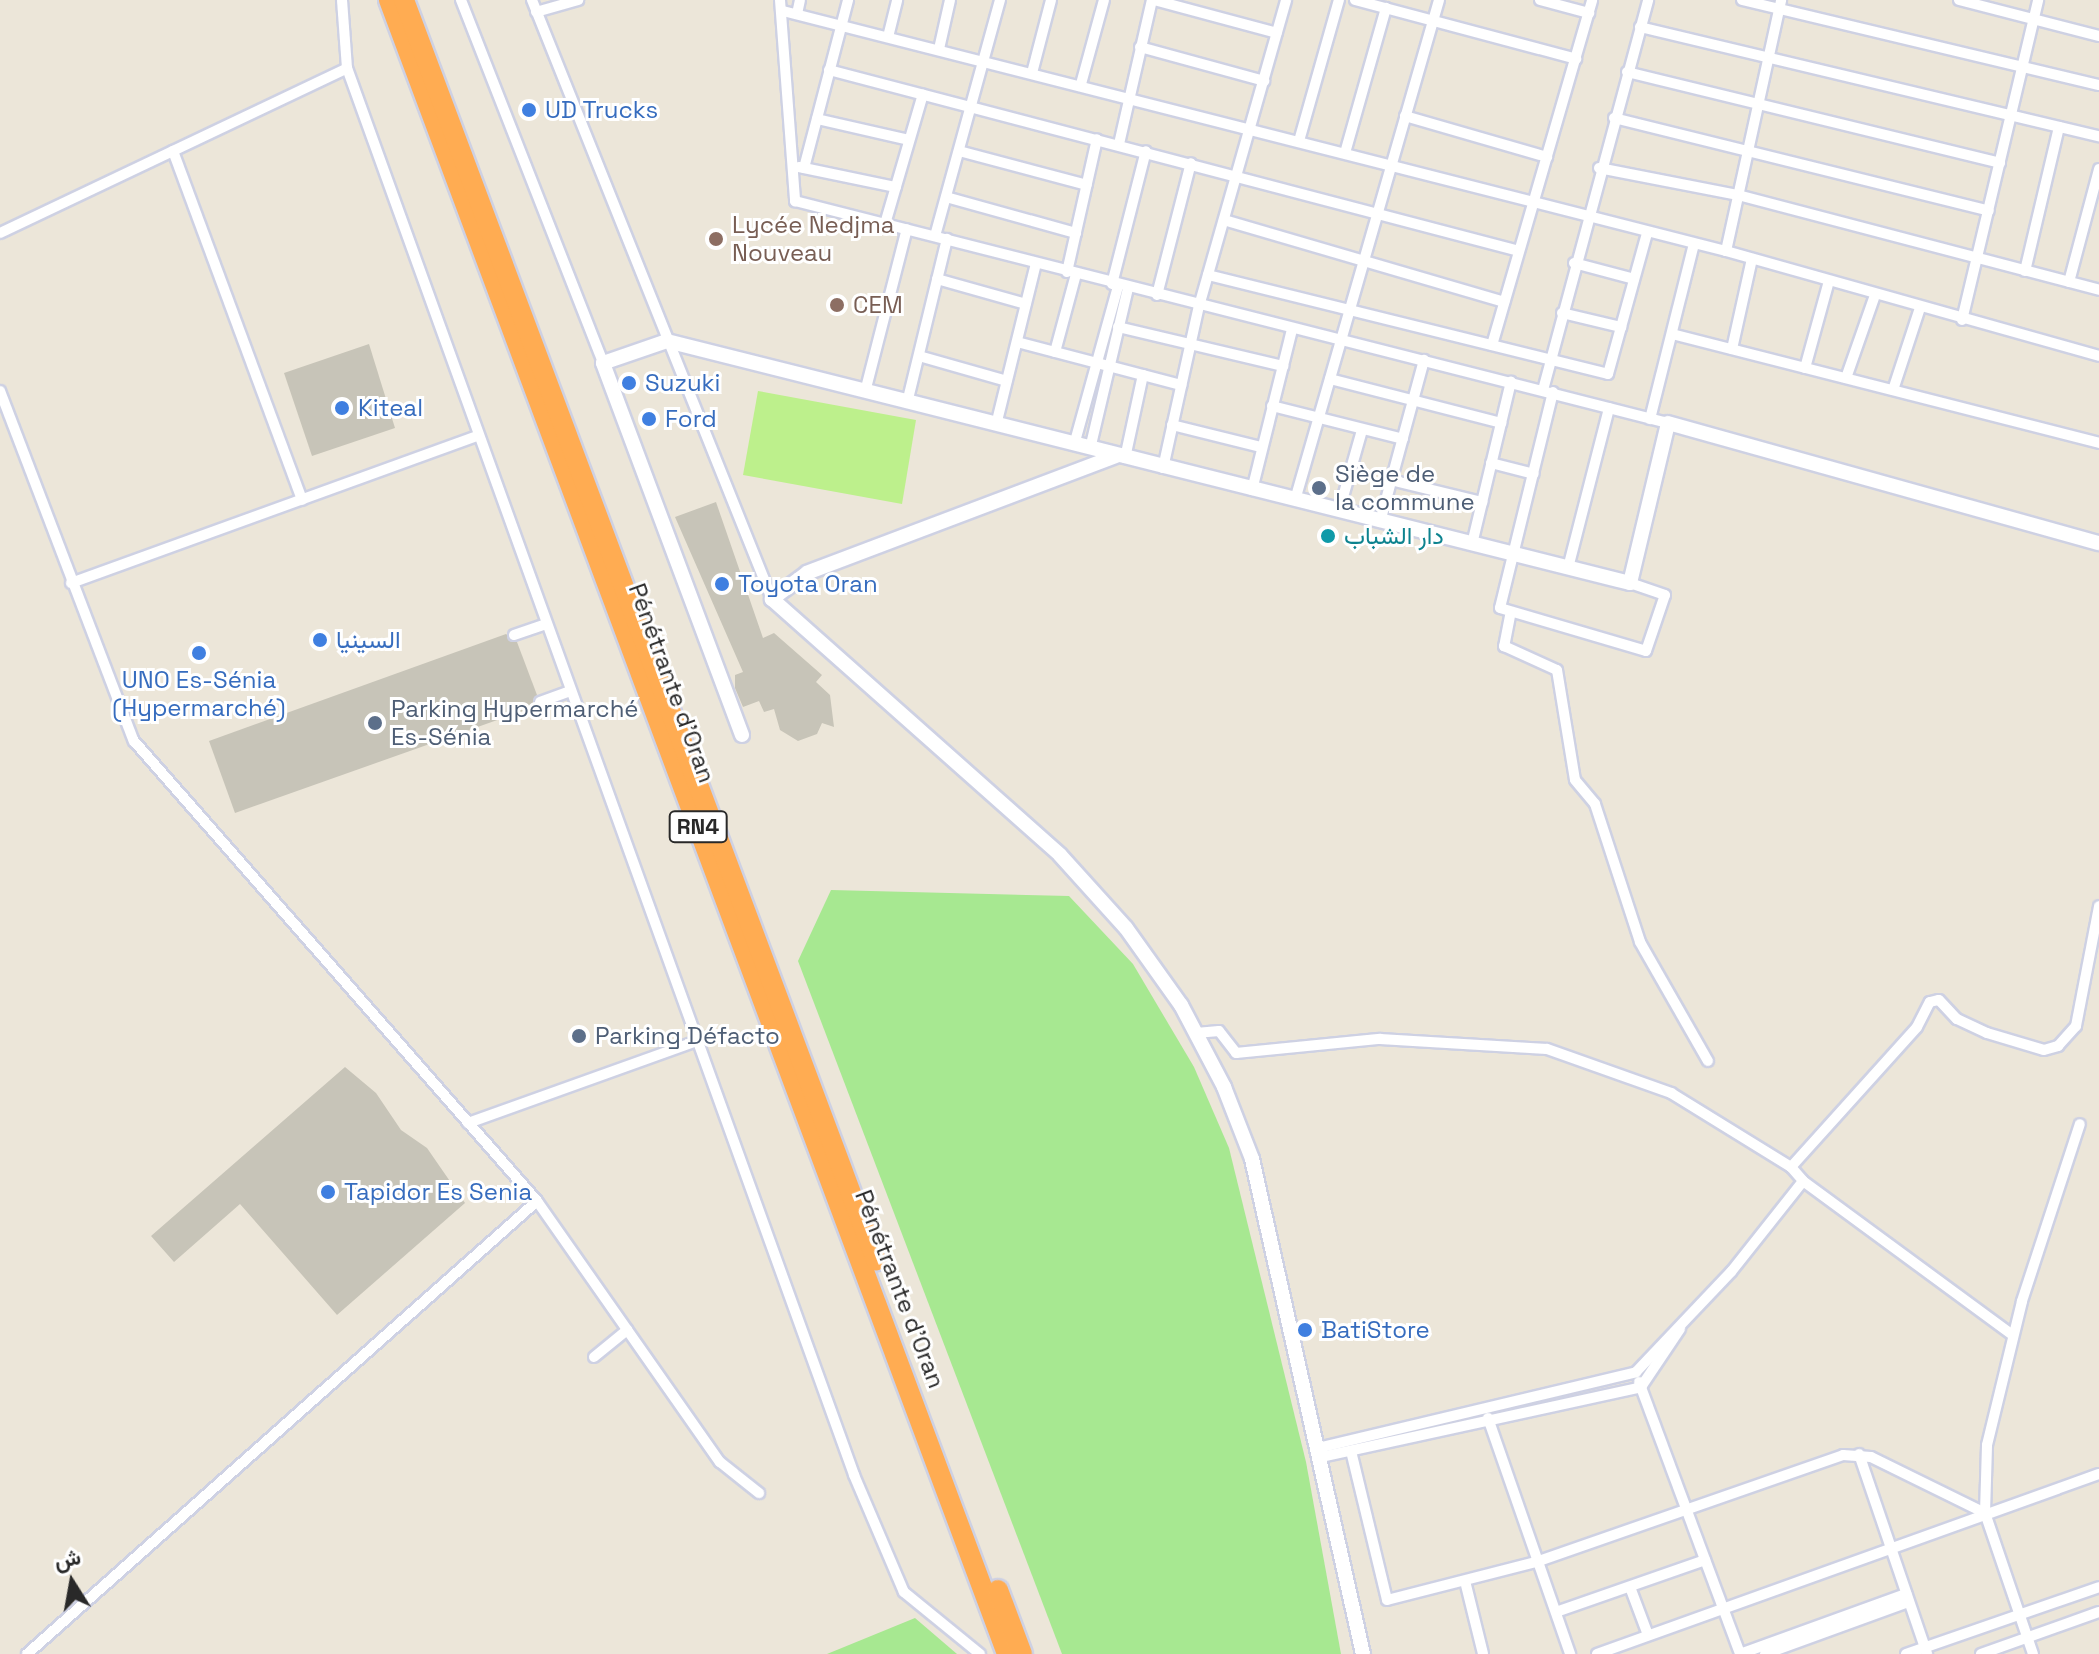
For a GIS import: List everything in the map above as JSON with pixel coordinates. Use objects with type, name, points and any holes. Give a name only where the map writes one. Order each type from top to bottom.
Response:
[{"type":"highway","name":"Pénétrante d'Oran","points":[[389,0],[1007,1654]]},
{"type":"highway","name":"Pénétrante d'Oran","points":[[404,0],[1022,1654]]},
{"type":"street","points":[[342,0],[347,68],[697,1041],[894,1575],[904,1592],[980,1654]]},
{"type":"street","points":[[461,0],[603,363],[742,735]]},
{"type":"street","points":[[532,0],[772,599],[1060,855],[1126,928],[1196,1033],[1252,1159],[1363,1654]]},
{"type":"street","points":[[536,12],[578,0]]},
{"type":"street","points":[[797,14],[800,0]]},
{"type":"street","points":[[804,168],[848,0]]},
{"type":"street","points":[[888,37],[897,0]]},
{"type":"street","points":[[939,49],[950,0]]},
{"type":"street","points":[[935,236],[1000,0]]},
{"type":"street","points":[[1032,73],[1051,0]]},
{"type":"street","points":[[1081,84],[1104,0]]},
{"type":"street","points":[[1119,144],[1127,96],[1153,0],[1277,33]]},
{"type":"street","points":[[1163,468],[1199,306],[1286,0]]},
{"type":"street","points":[[1299,141],[1339,0]]},
{"type":"street","points":[[1355,0],[1576,59]]},
{"type":"street","points":[[1295,500],[1439,0]]},
{"type":"street","points":[[1540,0],[1589,13]]},
{"type":"street","points":[[1492,345],[1592,0]]},
{"type":"street","points":[[603,363],[667,341],[1163,468],[1514,555],[1630,583],[1665,595],[1646,651],[1510,616],[1500,604],[1514,555],[1534,474],[1550,360],[1585,219],[1648,0]]},
{"type":"street","points":[[1742,0],[1780,5],[2099,85]]},
{"type":"street","points":[[1959,0],[2099,36]]},
{"type":"street","points":[[1962,320],[2038,0]]},
{"type":"street","points":[[781,5],[797,14],[1252,128],[1585,219],[1726,251],[1962,320],[2099,356]]},
{"type":"street","points":[[781,5],[789,165],[795,201],[1119,286],[1548,391],[2099,543]]},
{"type":"street","points":[[1726,251],[1780,5]]},
{"type":"street","points":[[1345,153],[1386,8]]},
{"type":"street","points":[[1640,27],[2099,136]]},
{"type":"street","points":[[1140,47],[1264,81]]},
{"type":"street","points":[[0,233],[347,68]]},
{"type":"street","points":[[829,70],[1519,251]]},
{"type":"street","points":[[1627,72],[1759,100],[2000,163]]},
{"type":"street","points":[[885,224],[923,94]]},
{"type":"street","points":[[1405,116],[1547,157]]},
{"type":"street","points":[[1614,118],[1989,211]]},
{"type":"street","points":[[817,119],[909,140]]},
{"type":"street","points":[[2025,271],[2059,127]]},
{"type":"street","points":[[1055,352],[1072,273],[1076,233],[1097,139]]},
{"type":"street","points":[[173,151],[302,500]]},
{"type":"street","points":[[959,151],[1087,185]]},
{"type":"street","points":[[1074,445],[1119,286],[1146,151]]},
{"type":"street","points":[[1157,295],[1191,163]]},
{"type":"street","points":[[789,165],[896,187]]},
{"type":"street","points":[[1599,168],[1738,195],[2099,290]]},
{"type":"street","points":[[2069,282],[2099,169]]},
{"type":"street","points":[[946,197],[1076,233]]},
{"type":"street","points":[[1224,220],[1504,302]]},
{"type":"street","points":[[865,392],[907,229]]},
{"type":"street","points":[[1208,275],[1608,374],[1647,233]]},
{"type":"street","points":[[907,403],[947,239]]},
{"type":"street","points":[[1650,419],[1694,244]]},
{"type":"street","points":[[1732,349],[1752,259]]},
{"type":"street","points":[[996,425],[1036,263]]},
{"type":"street","points":[[1574,263],[1634,279]]},
{"type":"street","points":[[937,279],[1026,304]]},
{"type":"street","points":[[1805,368],[1829,281]]},
{"type":"street","points":[[1090,449],[1118,327],[1119,286]]},
{"type":"street","points":[[1846,378],[1875,295]]},
{"type":"street","points":[[1893,390],[1920,308]]},
{"type":"street","points":[[1562,313],[1621,327]]},
{"type":"street","points":[[1118,327],[1283,366]]},
{"type":"street","points":[[1252,490],[1292,329]]},
{"type":"street","points":[[1672,334],[2099,443]]},
{"type":"street","points":[[1017,342],[1181,385]]},
{"type":"street","points":[[919,356],[1007,381]]},
{"type":"street","points":[[1380,522],[1424,360]]},
{"type":"street","points":[[1120,457],[1143,375]]},
{"type":"street","points":[[1330,379],[1501,423]]},
{"type":"street","points":[[1472,544],[1511,382]]},
{"type":"street","points":[[0,391],[124,722],[156,773],[537,1201],[720,1462],[759,1493]]},
{"type":"street","points":[[1272,406],[1403,439]]},
{"type":"street","points":[[1568,568],[1609,408]]},
{"type":"street","points":[[1630,583],[1668,423]]},
{"type":"street","points":[[1172,425],[1261,447]]},
{"type":"street","points":[[1339,511],[1362,430]]},
{"type":"street","points":[[71,583],[478,436]]},
{"type":"street","points":[[772,599],[807,573],[1120,457]]},
{"type":"street","points":[[1491,463],[1534,474]]},
{"type":"street","points":[[1391,480],[1482,502]]},
{"type":"street","points":[[1510,616],[1504,646],[1557,670],[1575,780],[1595,804],[1640,942],[1708,1061]]},
{"type":"street","points":[[514,635],[546,624]]},
{"type":"street","points":[[540,702],[571,691]]},
{"type":"street","points":[[1791,1167],[1917,1027],[1930,1002],[1939,1000],[1957,1019],[1987,1033],[2044,1050],[2058,1046],[2076,1026],[2099,906]]},
{"type":"street","points":[[1196,1033],[1219,1031],[1236,1053],[1380,1039],[1547,1049],[1671,1093],[1791,1167],[1803,1181],[2013,1335]]},
{"type":"street","points":[[468,1123],[697,1041]]},
{"type":"street","points":[[2033,1654],[1985,1513],[1987,1445],[2013,1335],[2080,1124]]},
{"type":"street","points":[[1320,1453],[1485,1408],[1636,1372],[1684,1321],[1803,1181]]},
{"type":"street","points":[[27,1654],[537,1201]]},
{"type":"street","points":[[1320,1453],[1351,1451],[1641,1387],[1684,1321]]},
{"type":"street","points":[[594,1357],[627,1330]]},
{"type":"street","points":[[1636,1372],[1740,1654],[1907,1598]]},
{"type":"street","points":[[1485,1408],[1570,1654]]},
{"type":"street","points":[[1351,1451],[1387,1600],[1536,1562],[1859,1454],[1985,1513]]},
{"type":"street","points":[[1859,1454],[1925,1651]]},
{"type":"street","points":[[1597,1654],[2099,1474]]},
{"type":"street","points":[[1556,1612],[1705,1560]]},
{"type":"street","points":[[1465,1581],[1483,1654]]},
{"type":"street","points":[[1630,1587],[1648,1635]]},
{"type":"street","points":[[1906,1654],[1925,1651],[2099,1587]]},
{"type":"street","points":[[1765,1654],[1907,1598]]},
{"type":"street","points":[[1981,1654],[2099,1612]]},
{"type":"green space","points":[[758,391],[916,420],[902,504],[743,475]]},
{"type":"green space","points":[[831,890],[1069,896],[1133,964],[1194,1067],[1229,1148],[1306,1462],[1341,1654],[1062,1654],[798,961]]},
{"type":"green space","points":[[915,1618],[957,1654],[827,1654]]},
{"type":"building","name":"Kiteal","points":[[369,344],[395,428],[312,456],[284,373]]},
{"type":"building","name":"Toyota Oran","points":[[716,502],[763,638],[774,633],[822,675],[816,682],[830,695],[834,727],[822,723],[817,734],[798,741],[780,730],[774,709],[764,712],[759,701],[743,707],[735,688],[735,675],[743,672],[675,517]]},
{"type":"building","name":"Parking Hypermarché Es-Sénia","points":[[506,634],[517,642],[537,695],[534,707],[235,813],[209,741]]},
{"type":"building","name":"Tapidor Es Senia","points":[[345,1067],[376,1093],[401,1130],[427,1148],[465,1203],[337,1315],[240,1204],[174,1262],[151,1236]]},
{"type":"place","name":"UD Trucks","points":[[529,110]]},
{"type":"place","name":"Lycée Nedjma Nouveau","points":[[716,239]]},
{"type":"place","name":"CEM","points":[[837,305]]},
{"type":"place","name":"Suzuki","points":[[629,383]]},
{"type":"place","name":"Kiteal","points":[[342,408]]},
{"type":"place","name":"Ford","points":[[649,419]]},
{"type":"place","name":"Siège de la commune","points":[[1319,488]]},
{"type":"place","name":"دار الشباب","points":[[1328,536]]},
{"type":"place","name":"Toyota Oran","points":[[722,584]]},
{"type":"place","name":"السينيا","points":[[320,640]]},
{"type":"place","name":"UNO Es-Sénia (Hypermarché)","points":[[199,653]]},
{"type":"place","name":"Parking Hypermarché Es-Sénia","points":[[375,723]]},
{"type":"place","name":"Parking Défacto","points":[[579,1036]]},
{"type":"place","name":"Tapidor Es Senia","points":[[328,1192]]},
{"type":"place","name":"BatiStore","points":[[1305,1330]]}]
